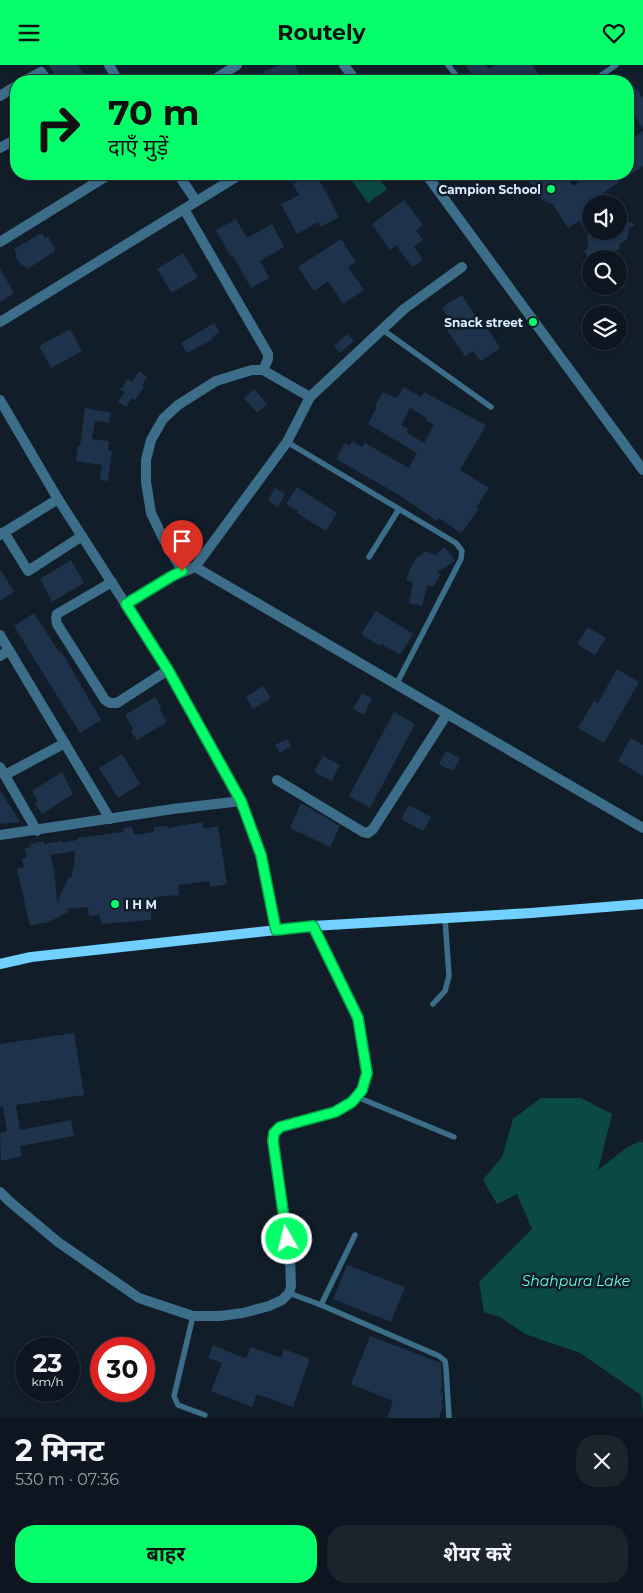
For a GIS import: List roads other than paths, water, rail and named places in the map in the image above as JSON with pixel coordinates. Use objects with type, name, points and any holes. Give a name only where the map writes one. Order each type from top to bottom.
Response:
[{"type":"street","points":[[222,75],[238,65]]},
{"type":"street","points":[[0,242],[98,180]]},
{"type":"street","points":[[182,180],[196,201]]},
{"type":"street","points":[[0,322],[231,180]]},
{"type":"street","points":[[430,180],[643,470]]},
{"type":"street","points":[[184,209],[268,354],[263,370]]},
{"type":"street","points":[[126,604],[172,576],[195,567],[287,443],[310,397],[404,309],[462,267]]},
{"type":"street","points":[[182,571],[163,539],[151,513],[146,482],[146,460],[151,440],[163,419],[178,405],[216,381],[252,369],[263,370],[310,397]]},
{"type":"street","points":[[2,407],[58,499],[168,670],[241,801],[261,855],[276,930]]},
{"type":"street","points":[[58,499],[2,533],[28,571],[82,535]]},
{"type":"street","points":[[195,567],[643,828]]},
{"type":"street","points":[[112,582],[57,614],[56,618],[57,624],[105,700],[110,703],[117,703],[168,670]]},
{"type":"street","points":[[0,635],[5,653],[65,743],[110,819]]},
{"type":"street","points":[[277,780],[363,832],[368,833],[373,829],[446,714]]},
{"type":"street","points":[[36,831],[2,771],[65,743]]},
{"type":"street","points":[[0,835],[173,809],[241,801]]},
{"type":"street","points":[[0,964],[31,957],[313,926],[643,904]]},
{"type":"street","points":[[0,1192],[58,1242],[139,1298],[192,1316],[220,1316],[243,1313],[269,1306],[282,1300],[289,1293],[291,1278],[273,1141],[274,1133],[280,1127],[335,1112],[357,1097],[362,1090],[367,1073],[358,1018],[313,926]]},
{"type":"lane","points":[[602,75],[616,65]]},
{"type":"lane","points":[[383,330],[491,407]]},
{"type":"lane","points":[[287,443],[456,543],[462,551],[461,559],[396,685]]},
{"type":"lane","points":[[369,557],[399,509]]},
{"type":"lane","points":[[432,1004],[445,991],[449,976],[446,918]]},
{"type":"lane","points":[[357,1097],[454,1137]]},
{"type":"lane","points":[[321,1305],[354,1235]]},
{"type":"lane","points":[[289,1293],[440,1356],[445,1361],[449,1418]]},
{"type":"lane","points":[[192,1316],[174,1396],[178,1405],[205,1415]]},
{"type":"water","points":[[351,180],[380,180],[387,189],[368,203]]},
{"type":"water","name":"Shahpura Lake","points":[[541,1098],[581,1098],[612,1114],[598,1170],[626,1148],[640,1141],[643,1143],[643,1415],[641,1395],[580,1353],[525,1334],[500,1317],[484,1312],[479,1282],[532,1229],[517,1194],[497,1204],[483,1180],[502,1157],[513,1119]]},
{"type":"place","name":"Campion School","points":[[551,189]]},
{"type":"place","name":"Snack street","points":[[533,322]]},
{"type":"place","name":"I H M","points":[[115,904]]}]
